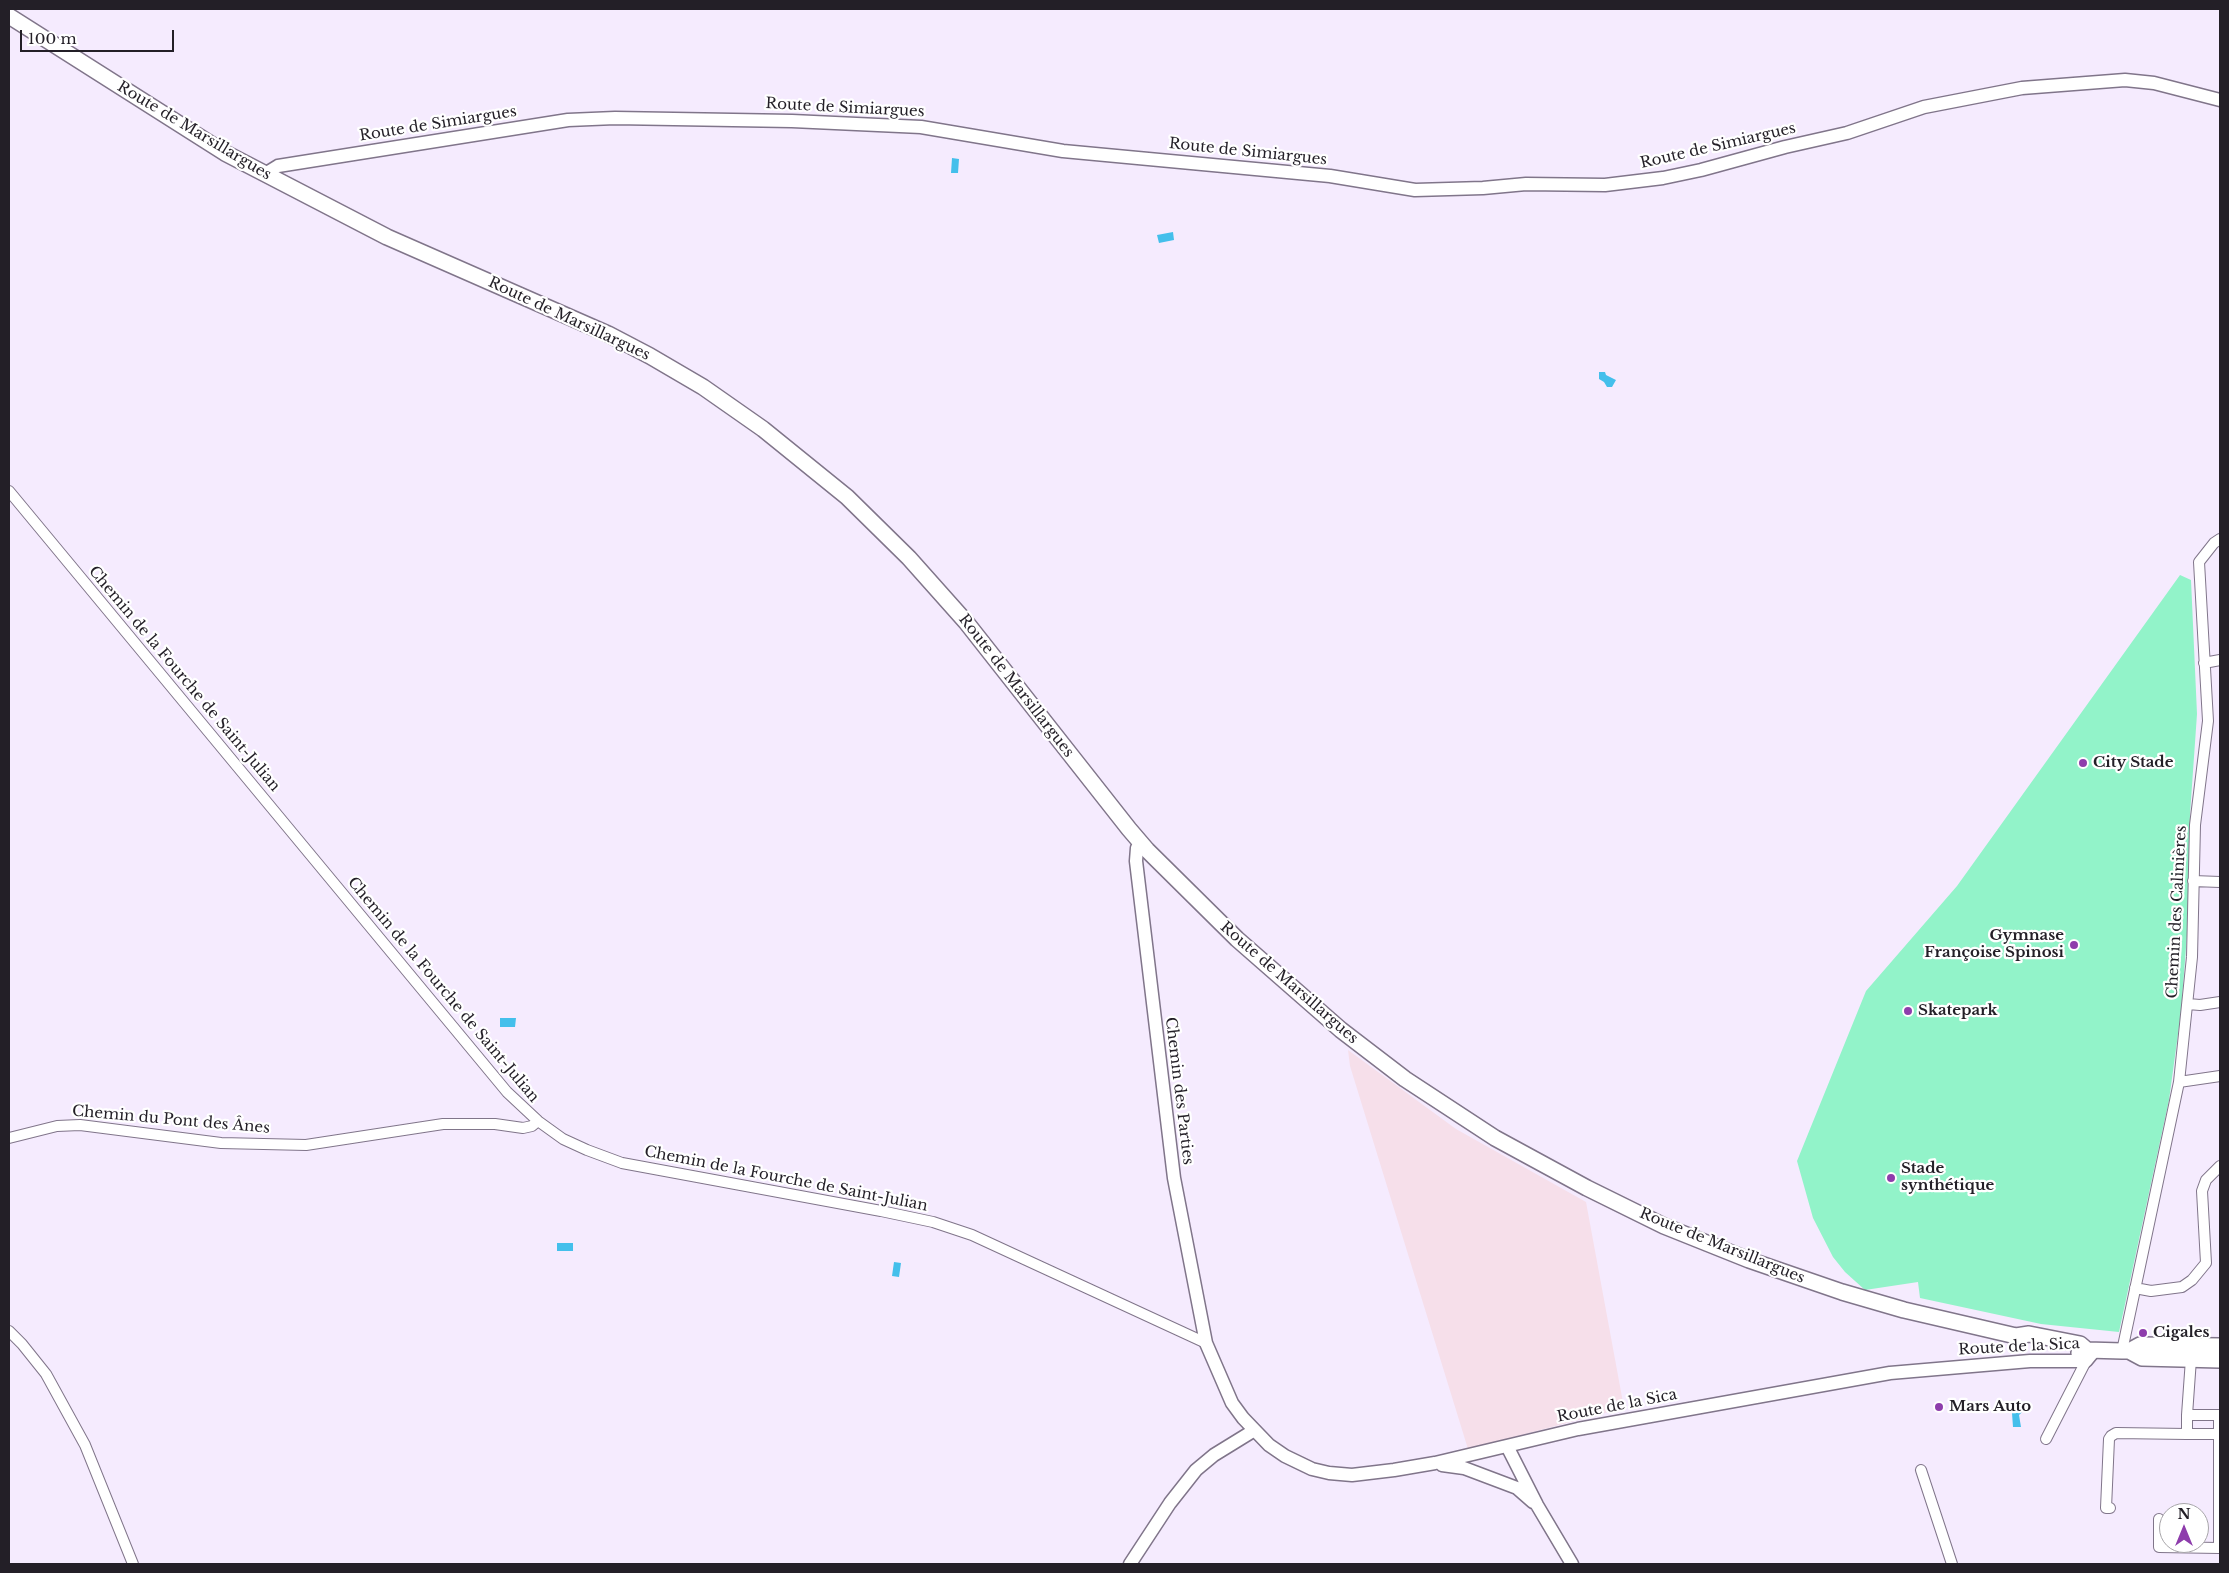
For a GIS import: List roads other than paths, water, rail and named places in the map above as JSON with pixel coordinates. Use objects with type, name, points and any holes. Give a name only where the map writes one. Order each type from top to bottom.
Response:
[{"type":"main road","name":"Route de Marsillargues","points":[[9,16],[175,123],[264,174],[387,237],[616,338],[703,387],[764,429],[847,497],[909,558],[966,622],[1140,843],[1237,939],[1341,1030],[1405,1079],[1495,1138],[1587,1188],[1655,1222],[1749,1260],[1842,1292],[1904,1310],[2016,1336],[2025,1343],[2077,1354],[2125,1351],[2140,1345],[2192,1353]]},
{"type":"main road","points":[[2192,1353],[2220,1346]]},
{"type":"main road","points":[[2192,1353],[2220,1360]]},
{"type":"street","name":"Route de Simiargues","points":[[264,174],[278,166],[561,121],[599,118],[921,126],[1070,152],[1330,176],[1414,190],[1536,184],[1605,185],[1663,178],[1701,170],[1785,147],[1847,133],[1924,107],[2022,88],[2125,80],[2154,83],[2220,100]]},
{"type":"street","name":"Chemin de la Fourche de Saint-Julian","points":[[9,491],[495,1077],[528,1113],[563,1139],[622,1163],[933,1222],[972,1235],[1206,1343]]},
{"type":"street","name":"Chemin des Calinières","points":[[2125,1351],[2135,1288],[2179,1082],[2192,957],[2195,825],[2208,721],[2199,562],[2214,543],[2220,539]]},
{"type":"street","points":[[2204,662],[2220,660]]},
{"type":"street","name":"Chemin des Parties","points":[[1140,843],[1137,848],[1136,861],[1174,1178],[1206,1343]]},
{"type":"street","points":[[2193,881],[2220,882]]},
{"type":"street","points":[[2188,1004],[2200,1005],[2220,1002]]},
{"type":"street","points":[[2179,1082],[2220,1076]]},
{"type":"street","name":"Chemin du Pont des Ânes","points":[[9,1138],[56,1126],[80,1125],[221,1143],[306,1144],[443,1124],[495,1124],[523,1128],[532,1126],[538,1121]]},
{"type":"street","points":[[2135,1288],[2151,1291],[2182,1287],[2192,1280],[2206,1263],[2202,1191],[2206,1180],[2220,1166]]},
{"type":"street","points":[[9,1331],[46,1374],[85,1444],[133,1564]]},
{"type":"street","name":"Route de la Sica","points":[[1206,1343],[1232,1403],[1253,1430],[1285,1456],[1312,1470],[1352,1476],[1435,1464],[1578,1429],[1890,1373],[2037,1361],[2089,1353]]},
{"type":"street","points":[[2046,1439],[2089,1353]]},
{"type":"street","points":[[2187,1434],[2192,1353]]},
{"type":"street","points":[[2187,1415],[2219,1415],[2219,1548],[2209,1548]]},
{"type":"street","points":[[1130,1564],[1170,1504],[1196,1470],[1214,1455],[1244,1438],[1253,1430]]},
{"type":"street","points":[[2110,1508],[2106,1508],[2109,1439],[2111,1436],[2116,1433],[2218,1434]]},
{"type":"street","points":[[1507,1446],[1537,1505],[1572,1564]]},
{"type":"street","points":[[1435,1464],[1464,1468],[1517,1488],[1537,1505]]},
{"type":"street","points":[[1920,1470],[1952,1564]]},
{"type":"water","points":[[952,158],[959,159],[958,173],[951,173]]},
{"type":"water","points":[[1173,232],[1174,240],[1159,243],[1157,235]]},
{"type":"water","points":[[1599,372],[1605,372],[1606,375],[1616,380],[1612,387],[1607,387],[1599,379]]},
{"type":"water","points":[[500,1018],[516,1018],[515,1027],[500,1027]]},
{"type":"water","points":[[557,1243],[573,1243],[573,1251],[557,1251]]},
{"type":"water","points":[[894,1262],[901,1263],[899,1277],[892,1276]]},
{"type":"water","points":[[2016,1408],[2022,1412],[2019,1415],[2021,1427],[2013,1427],[2012,1413]]},
{"type":"place","name":"City Stade","points":[[2083,763]]},
{"type":"place","name":"Gymnase Françoise Spinosi","points":[[2074,945]]},
{"type":"place","name":"Skatepark","points":[[1908,1011]]},
{"type":"place","name":"Stade synthétique","points":[[1891,1178]]},
{"type":"place","name":"Cigales","points":[[2143,1333]]},
{"type":"place","name":"Mars Auto","points":[[1939,1407]]}]
